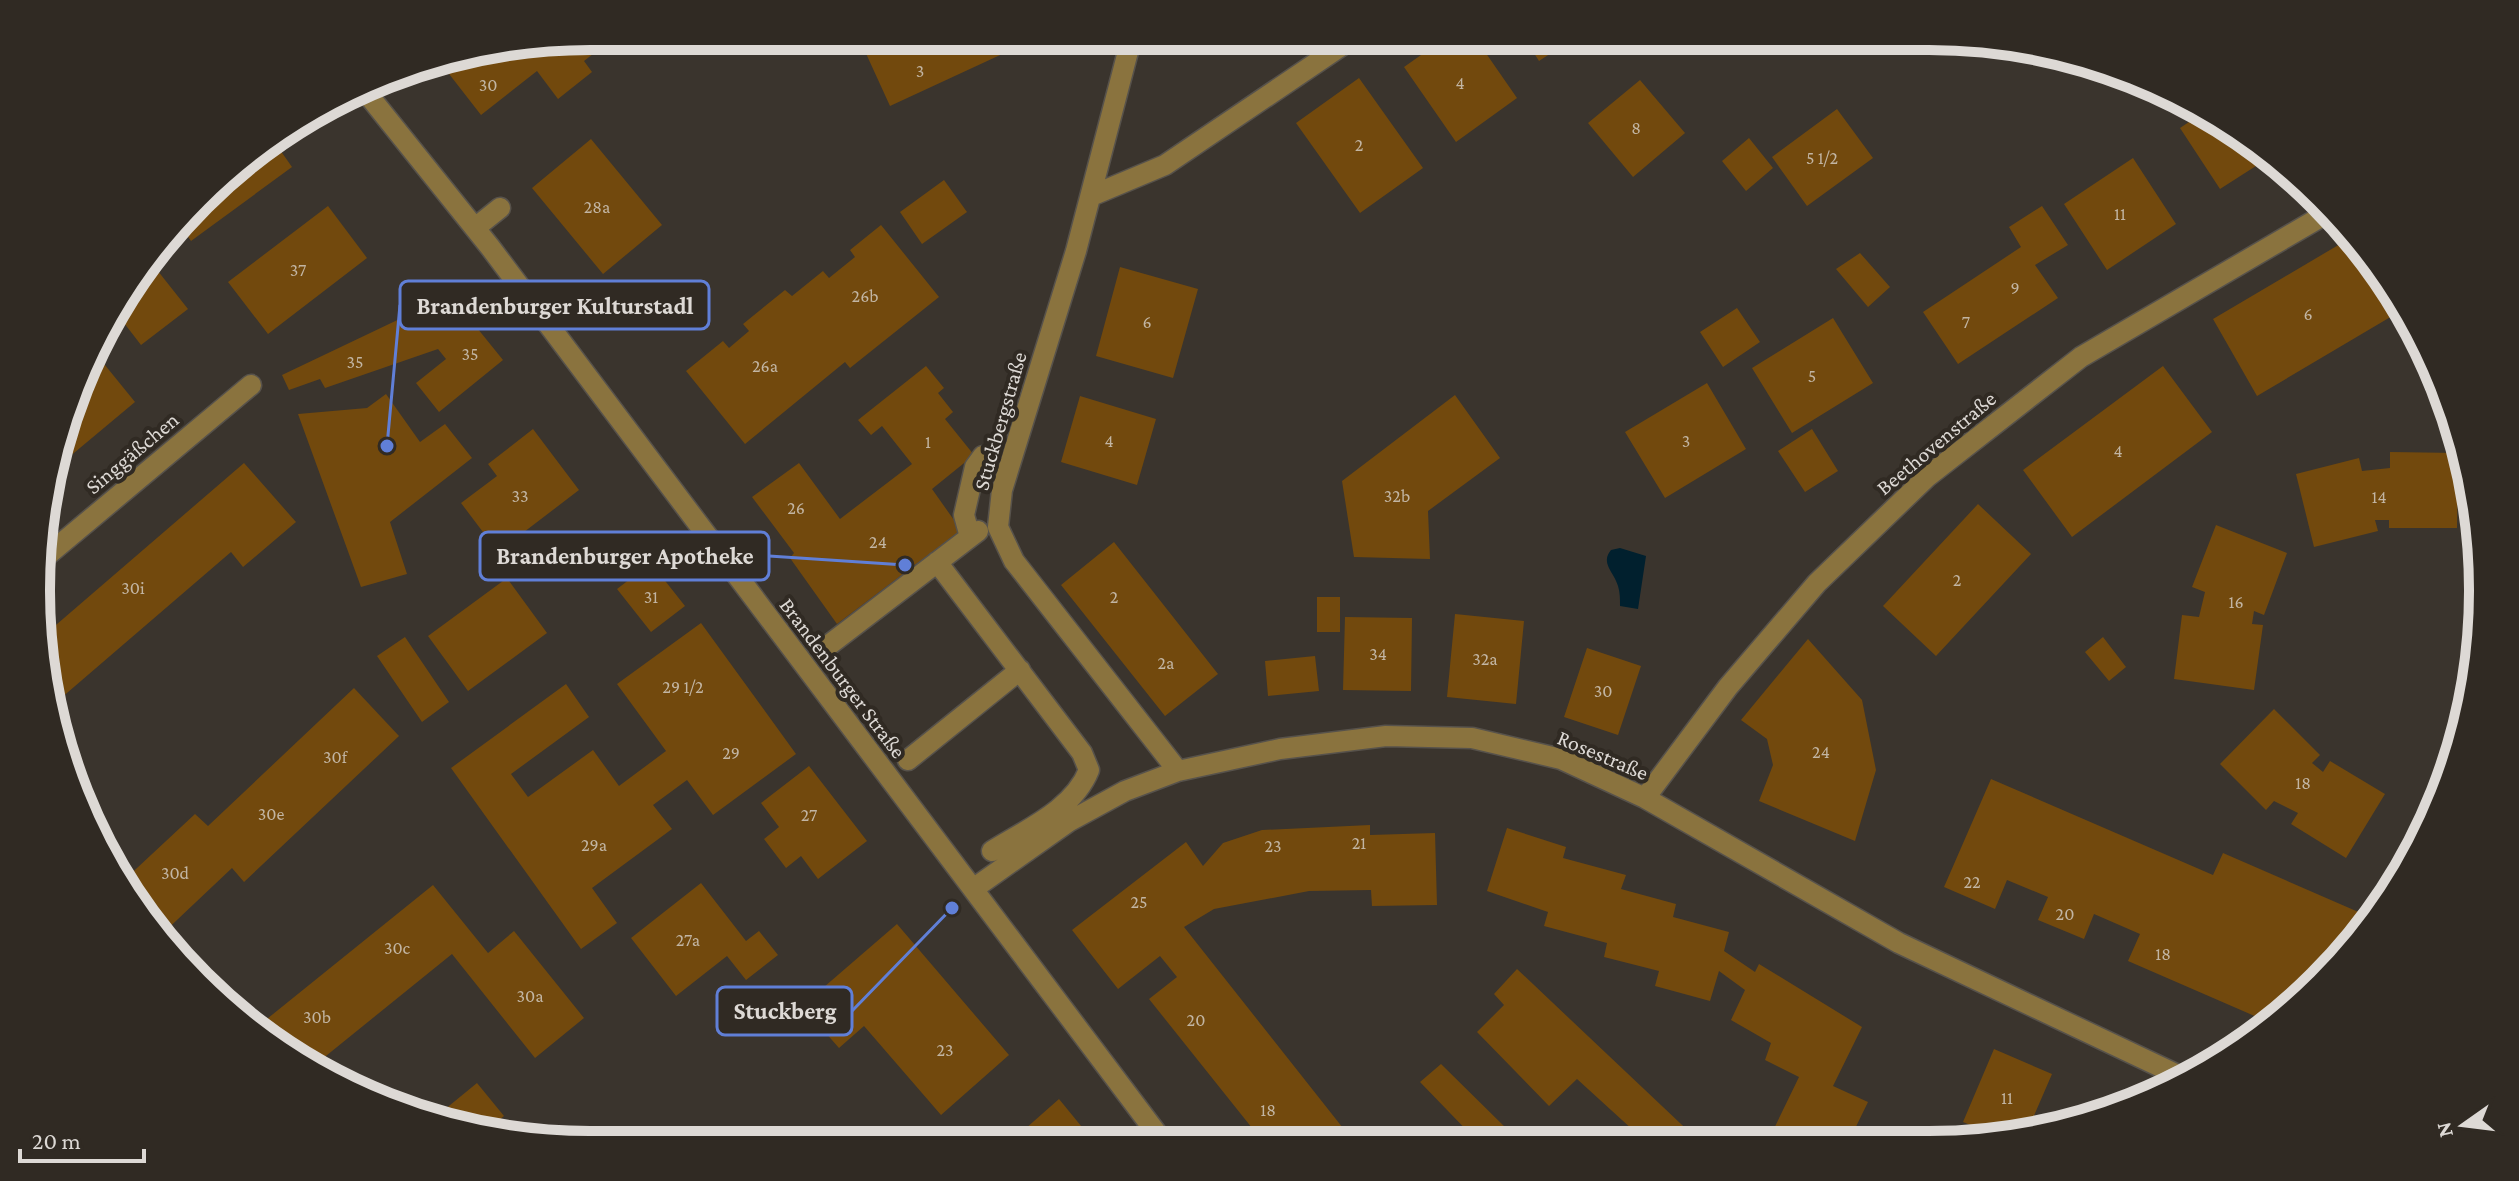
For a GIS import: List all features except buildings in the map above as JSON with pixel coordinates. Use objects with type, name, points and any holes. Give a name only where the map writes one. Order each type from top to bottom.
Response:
[{"type":"street","name":"Stuckbergstraße","points":[[1128,50],[1091,196],[1002,490],[998,527],[1014,561],[1178,771]]},
{"type":"street","points":[[1091,196],[1165,165],[1335,50]]},
{"type":"street","name":"Brandenburger Straße","points":[[370,97],[475,228],[1155,1131]]},
{"type":"street","points":[[475,228],[500,208]]},
{"type":"street","name":"Beethovenstraße","points":[[1645,798],[1728,687],[1808,593],[1927,477],[2081,357],[2320,218]]},
{"type":"street","name":"Singgäßchen","points":[[51,552],[251,385]]},
{"type":"street","points":[[825,648],[974,534],[964,515],[975,467],[983,456]]},
{"type":"street","points":[[937,562],[1020,670],[1088,750],[1088,790],[992,851]]},
{"type":"street","points":[[908,760],[1020,670]]},
{"type":"street","name":"Rosestraße","points":[[973,889],[1068,822],[1125,791],[1178,771],[1280,749],[1386,736],[1472,738],[1561,759],[1645,798],[1899,943],[2173,1073]]},
{"type":"water","points":[[1620,548],[1646,556],[1638,609],[1620,606],[1618,586],[1607,563],[1611,550]]},
{"type":"place","name":"Brandenburger Kulturstadl","points":[[387,446]]},
{"type":"place","name":"Brandenburger Apotheke","points":[[905,565]]},
{"type":"place","name":"Stuckberg","points":[[952,908]]}]
